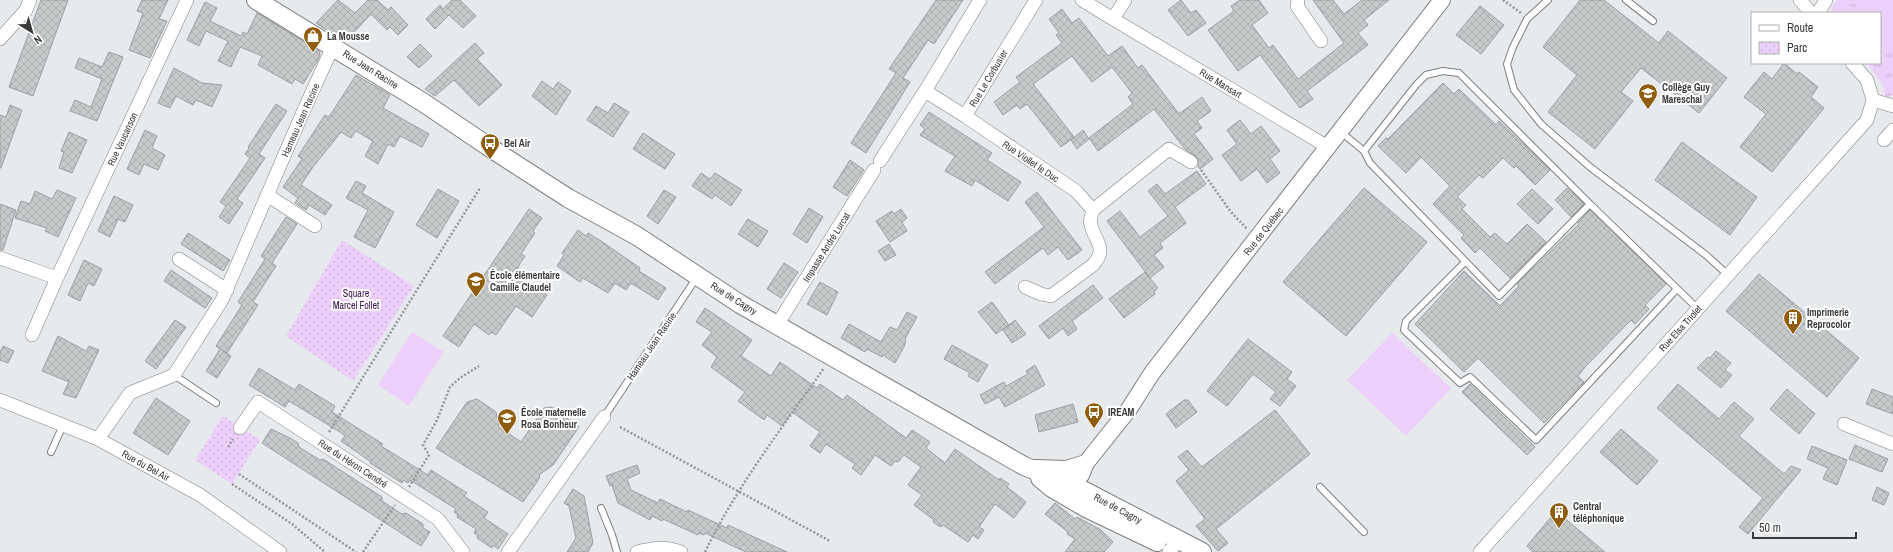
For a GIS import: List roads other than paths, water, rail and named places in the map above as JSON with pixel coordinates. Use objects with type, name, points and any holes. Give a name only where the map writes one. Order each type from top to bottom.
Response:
[{"type":"main road","name":"Rue Jean Racine","points":[[256,0],[335,47],[424,103],[443,117]]},
{"type":"main road","name":"Rue de Cagny","points":[[443,117],[568,198],[637,236],[777,325],[1024,466],[1080,478],[1171,549]]},
{"type":"main road","name":"Rue de Cagny","points":[[1032,468],[1044,482],[1052,488],[1088,509],[1171,549],[1202,552]]},
{"type":"street","points":[[0,40],[26,10],[30,0]]},
{"type":"street","name":"Rue Vaucanson","points":[[32,335],[57,278],[187,0]]},
{"type":"street","points":[[925,91],[980,0]]},
{"type":"street","name":"Rue Le Corbusier","points":[[925,91],[965,116],[1036,0]]},
{"type":"street","points":[[1082,0],[1113,19],[1125,0]]},
{"type":"street","points":[[1298,0],[1297,6],[1321,41]]},
{"type":"street","name":"Rue de Québec","points":[[1080,478],[1129,409],[1152,373],[1442,0]]},
{"type":"street","points":[[1800,0],[1810,12]]},
{"type":"street","points":[[1819,12],[1826,0]]},
{"type":"street","name":"Rue Mansart","points":[[1113,19],[1328,147]]},
{"type":"street","name":"Hameau Jean Racine","points":[[174,375],[227,290],[303,112],[329,55],[335,47]]},
{"type":"street","points":[[1853,64],[1867,80],[1873,100],[1893,106]]},
{"type":"street","name":"Impasse André Lurcat","points":[[777,325],[925,91]]},
{"type":"street","name":"Rue Elsa Triolet","points":[[1480,552],[1867,120],[1873,100]]},
{"type":"street","name":"Rue Viollet le Duc","points":[[965,116],[1076,192],[1093,210]]},
{"type":"street","points":[[1884,140],[1893,130]]},
{"type":"street","points":[[1025,288],[1051,296],[1093,265],[1099,258],[1101,250],[1090,223],[1093,210],[1170,149],[1191,162]]},
{"type":"street","points":[[267,195],[315,226]]},
{"type":"street","points":[[0,258],[57,278]]},
{"type":"street","points":[[179,259],[227,290]]},
{"type":"street","points":[[98,439],[130,393],[174,375]]},
{"type":"street","name":"Rue du Bel Air","points":[[0,400],[98,439],[200,495],[280,552]]},
{"type":"street","name":"Rue du Héron Cendré","points":[[240,428],[258,402],[438,519],[463,552]]},
{"type":"street","points":[[508,552],[604,417]]},
{"type":"street","points":[[1844,424],[1893,444]]},
{"type":"street","points":[[1032,468],[1066,469],[1080,478],[1088,509]]},
{"type":"street","points":[[1052,488],[1063,487],[1080,478]]},
{"type":"street","points":[[637,552],[652,548],[671,548],[681,552]]},
{"type":"lane","points":[[1548,0],[1528,19],[1507,64],[1514,90],[1541,124],[1590,167],[1706,255],[1728,275]]},
{"type":"lane","points":[[1626,0],[1653,21]]},
{"type":"lane","points":[[1364,151],[1426,75],[1443,71],[1458,72],[1698,309]]},
{"type":"lane","points":[[1340,132],[1364,151],[1370,163],[1499,296],[1590,204]]},
{"type":"lane","points":[[1465,262],[1406,321],[1404,330],[1460,383],[1470,377],[1536,440],[1677,289]]},
{"type":"lane","name":"Hameau Jean Racine","points":[[604,417],[698,276]]},
{"type":"lane","points":[[174,375],[216,403]]},
{"type":"lane","points":[[51,452],[63,425]]},
{"type":"lane","points":[[1320,487],[1364,532]]},
{"type":"lane","points":[[601,508],[617,552]]},
{"type":"place","name":"La Mousse","points":[[313,53]]},
{"type":"place","name":"Collège Guy Mareschal","points":[[1648,110]]},
{"type":"place","name":"Bel Air","points":[[490,160]]},
{"type":"place","name":"École élémentaire Camille Claudel","points":[[476,298]]},
{"type":"place","name":"Imprimerie Reprocolor","points":[[1793,335]]},
{"type":"place","name":"IREAM","points":[[1094,429]]},
{"type":"place","name":"École maternelle Rosa Bonheur","points":[[507,435]]},
{"type":"place","name":"Central téléphonique","points":[[1559,529]]},
{"type":"park label","name":"Square Marcel Follet","points":[[356,298]]}]
